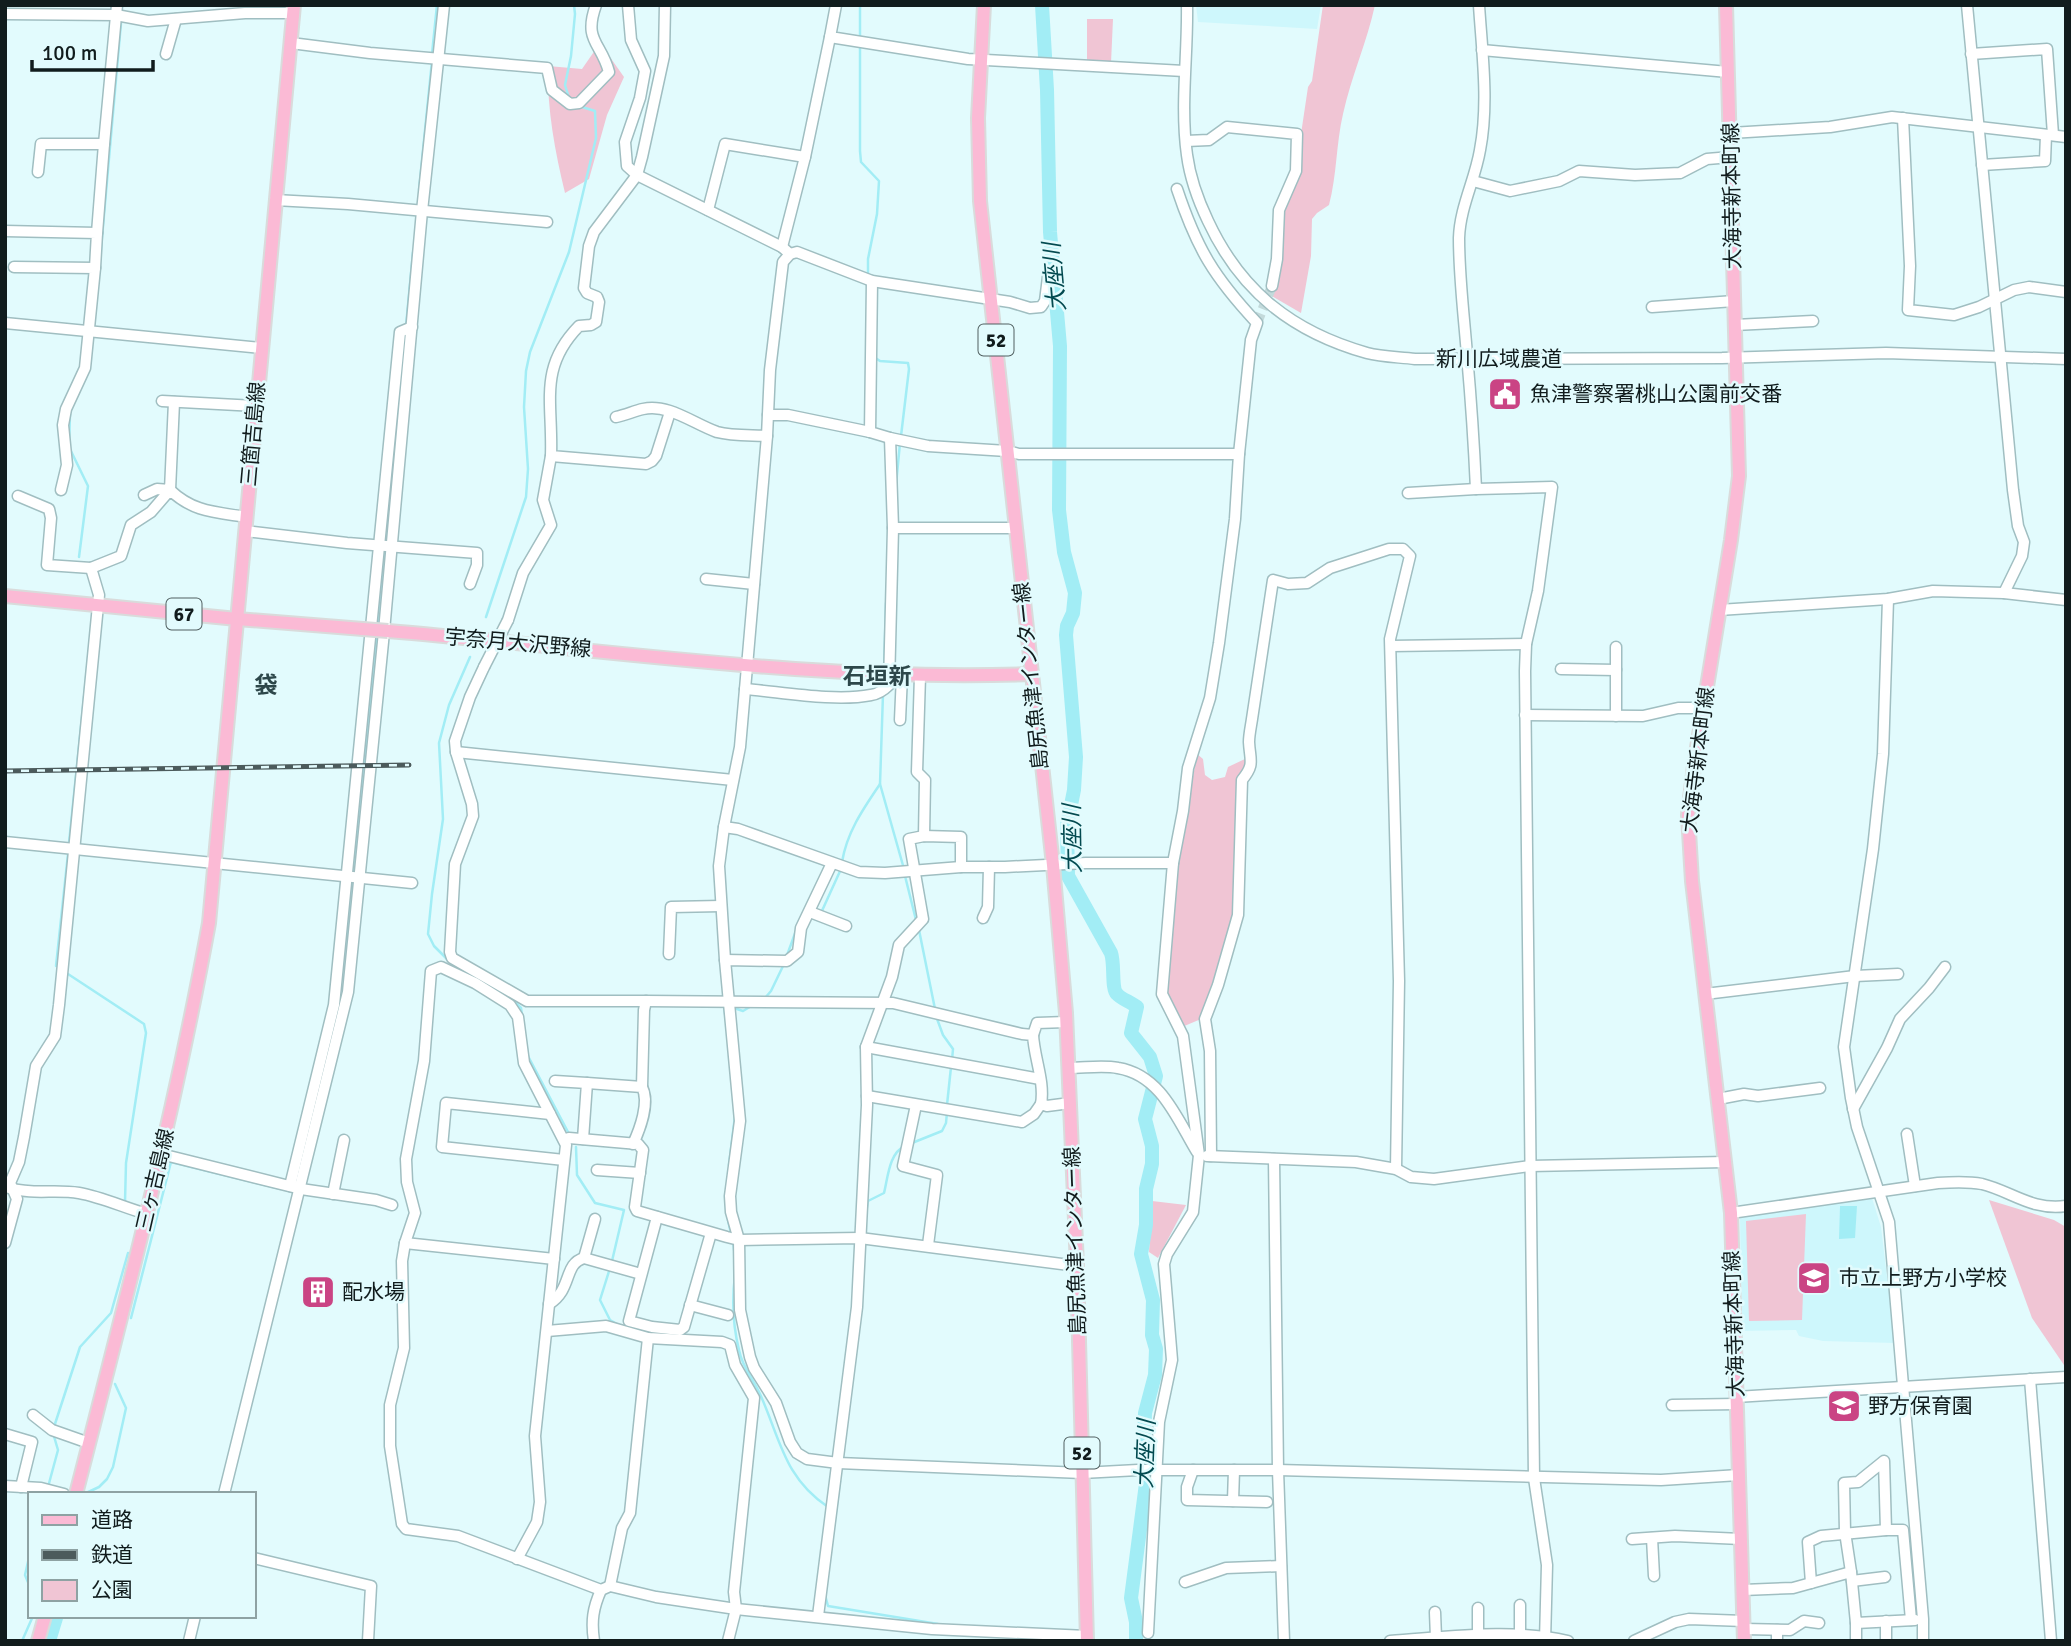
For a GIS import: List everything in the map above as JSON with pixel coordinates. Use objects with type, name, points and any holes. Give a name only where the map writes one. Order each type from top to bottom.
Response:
[{"type":"main road","name":"島尻魚津インター線","points":[[984,5],[978,159],[980,201],[1053,865],[1069,1068],[1087,1639]]},
{"type":"main road","name":"大海寺新本町線","points":[[1726,5],[1739,476],[1688,815],[1689,852],[1731,1213],[1744,1630]]},
{"type":"main road","name":"三箇吉島線","points":[[215,862],[293,9]]},
{"type":"main road","name":"宇奈月大沢野線","points":[[5,596],[747,664],[920,676],[1031,674]]},
{"type":"main road","name":"三ヶ吉島線","points":[[77,1492],[147,1214],[198,987],[209,923],[215,862]]},
{"type":"main road","points":[[38,1641],[44,1618]]},
{"type":"street","points":[[224,1492],[334,1005],[353,877],[392,547],[412,327],[418,211],[434,58],[444,5]]},
{"type":"street","points":[[291,43],[547,68],[552,90],[570,104],[579,103],[609,72],[589,24],[596,5]]},
{"type":"street","points":[[628,5],[631,40],[645,71],[640,97],[625,142],[627,166],[636,175],[786,250],[872,281],[1041,307],[1045,301],[1048,277]]},
{"type":"street","points":[[517,1559],[537,1522],[540,1502],[535,1436],[564,1140],[524,1063],[518,1017],[512,1000],[456,961],[450,952],[455,864],[473,816],[472,804],[456,752],[457,732],[484,667],[508,620],[523,573],[551,525],[543,500],[551,456],[550,393],[556,356],[565,340],[579,326],[596,322],[599,302],[597,297],[587,293],[584,288],[589,246],[594,232],[636,175],[664,57],[665,5]]},
{"type":"street","points":[[836,5],[783,262],[770,370],[767,436],[740,747],[719,866],[728,1001],[740,1094],[740,1121],[730,1196],[731,1212],[739,1240],[740,1310],[754,1368],[769,1389],[790,1442],[797,1453],[807,1460],[1082,1473],[1278,1469],[1534,1478],[1661,1479],[1739,1475]]},
{"type":"street","name":"新川広域農道","points":[[1187,5],[1184,71],[1186,141],[1193,183],[1214,233],[1248,286],[1290,319],[1320,334],[1370,354],[1415,359],[1886,353],[2066,359]]},
{"type":"street","points":[[1476,489],[1459,240],[1460,215],[1473,181],[1481,148],[1484,105],[1479,5]]},
{"type":"street","points":[[1967,5],[2018,526],[2024,542],[2022,556],[2004,593]]},
{"type":"street","points":[[5,14],[116,10],[148,21],[293,9]]},
{"type":"street","points":[[61,490],[68,465],[63,425],[65,409],[85,368],[90,331],[116,10]]},
{"type":"street","points":[[166,54],[176,19]]},
{"type":"street","points":[[830,37],[981,60],[1184,71]]},
{"type":"street","points":[[1972,54],[2047,49],[2050,135],[2045,161],[1982,164]]},
{"type":"street","points":[[1482,50],[1728,72]]},
{"type":"street","points":[[1903,118],[1910,266],[1908,310],[1954,315],[1979,307],[2014,290],[2029,287],[2066,292]]},
{"type":"street","points":[[1731,134],[1903,118],[2066,137]]},
{"type":"street","points":[[1186,141],[1209,140],[1227,127],[1297,134],[1296,171],[1279,210],[1277,259],[1272,286]]},
{"type":"street","points":[[38,172],[41,144],[104,144]]},
{"type":"street","points":[[708,210],[724,144],[805,157]]},
{"type":"street","points":[[1473,181],[1510,191],[1559,181],[1579,171],[1680,173],[1707,159],[1731,157]]},
{"type":"street","points":[[1148,1633],[1159,1422],[1172,1360],[1164,1264],[1167,1254],[1194,1212],[1199,1155],[1183,1036],[1161,993],[1173,863],[1188,768],[1210,698],[1219,643],[1235,519],[1251,340],[1257,323],[1233,298],[1205,259],[1192,233],[1177,189]]},
{"type":"street","points":[[275,200],[547,222]]},
{"type":"street","points":[[5,231],[97,233]]},
{"type":"street","points":[[14,267],[94,268]]},
{"type":"street","points":[[870,432],[872,281]]},
{"type":"street","points":[[1652,307],[1734,301]]},
{"type":"street","points":[[1735,325],[1813,321]]},
{"type":"street","points":[[5,323],[261,348]]},
{"type":"street","points":[[353,877],[379,546],[400,332],[412,327]]},
{"type":"street","points":[[162,401],[256,406]]},
{"type":"street","points":[[18,496],[49,509],[51,517],[47,565],[90,568],[121,556],[131,525],[151,512],[170,490],[174,402]]},
{"type":"street","points":[[616,417],[643,409],[670,412],[719,433],[767,436]]},
{"type":"street","points":[[551,456],[646,464],[656,456],[670,412]]},
{"type":"street","points":[[768,415],[788,415],[957,450],[1007,451],[1019,454],[1239,454]]},
{"type":"street","points":[[890,438],[896,675],[900,720]]},
{"type":"street","points":[[1408,493],[1552,487],[1538,592],[1526,644],[1525,715],[1534,1478],[1547,1565],[1545,1638]]},
{"type":"street","points":[[144,495],[157,489],[170,490],[184,504],[245,524],[379,546],[477,552],[477,565],[470,584]]},
{"type":"street","points":[[893,527],[1015,528]]},
{"type":"street","points":[[1211,1156],[1210,1051],[1205,1019],[1219,985],[1238,915],[1242,780],[1250,770],[1252,762],[1249,742],[1273,580],[1288,584],[1307,583],[1330,568],[1389,549],[1403,549],[1410,556],[1397,604],[1391,646],[1399,981],[1396,1169]]},
{"type":"street","points":[[5,1243],[17,1199],[9,1188],[19,1162],[36,1066],[55,1036],[99,594],[90,568]]},
{"type":"street","points":[[706,579],[754,584]]},
{"type":"street","points":[[1719,610],[1888,599],[1933,591],[2004,593],[2066,600]]},
{"type":"street","points":[[1888,599],[1883,754],[1873,849],[1844,1047],[1853,1109],[1869,1168],[1889,1222],[1923,1641]]},
{"type":"street","points":[[1391,646],[1526,644]]},
{"type":"street","points":[[1616,647],[1616,716]]},
{"type":"street","points":[[1561,669],[1616,670]]},
{"type":"street","points":[[744,689],[845,697],[871,695],[882,691],[896,675]]},
{"type":"street","points":[[920,676],[918,772],[925,780],[924,836]]},
{"type":"street","points":[[1525,715],[1643,716],[1678,708],[1702,708]]},
{"type":"street","points":[[456,752],[733,779]]},
{"type":"street","points":[[724,827],[738,829],[859,872],[1086,863],[1173,863]]},
{"type":"street","points":[[818,1616],[857,1307],[867,1096],[866,1047],[892,977],[900,945],[923,919],[909,839],[924,836],[961,836],[961,867]]},
{"type":"street","points":[[5,842],[412,883]]},
{"type":"street","points":[[725,960],[788,961],[794,958],[798,952],[800,928],[832,863]]},
{"type":"street","points":[[983,918],[988,906],[989,867]]},
{"type":"street","points":[[669,954],[671,907],[721,906]]},
{"type":"street","points":[[810,912],[846,926]]},
{"type":"street","points":[[1033,1035],[893,1003],[646,1000],[527,1002],[512,1000],[442,967],[431,971],[424,1061],[406,1159],[407,1182],[415,1213],[402,1261],[404,1349],[390,1405],[390,1446],[402,1524],[406,1530],[458,1536],[517,1559],[606,1588],[736,1609],[932,1629],[1087,1639]]},
{"type":"street","points":[[1853,1109],[1900,1019],[1945,967]]},
{"type":"street","points":[[1705,993],[1855,976],[1898,974]]},
{"type":"street","points":[[633,1144],[644,1109],[645,1092],[642,1087],[646,1000]]},
{"type":"street","points":[[867,1096],[1022,1122],[1034,1114],[1043,1096],[1034,1053],[1033,1035],[1037,1023],[1066,1022]]},
{"type":"street","points":[[866,1047],[1040,1079]]},
{"type":"street","points":[[1069,1068],[1116,1067],[1140,1075],[1161,1091],[1199,1155]]},
{"type":"street","points":[[555,1081],[642,1087]]},
{"type":"street","points":[[583,1139],[587,1083]]},
{"type":"street","points":[[1718,1099],[1744,1094],[1758,1096],[1820,1088]]},
{"type":"street","points":[[550,1114],[446,1103],[442,1147],[564,1160]]},
{"type":"street","points":[[1041,1104],[1047,1106],[1070,1103]]},
{"type":"street","points":[[916,1105],[903,1166],[937,1175],[928,1245]]},
{"type":"street","points":[[1907,1134],[1914,1186]]},
{"type":"street","points":[[333,1194],[344,1140]]},
{"type":"street","points":[[564,1140],[639,1144],[643,1150],[635,1207],[637,1211],[710,1233],[739,1240],[860,1238],[1077,1266]]},
{"type":"street","points":[[161,1154],[295,1187],[392,1205]]},
{"type":"street","points":[[1199,1155],[1356,1162],[1396,1169],[1411,1177],[1434,1178],[1530,1166],[1725,1162]]},
{"type":"street","points":[[1274,1159],[1278,1469],[1284,1641]]},
{"type":"street","points":[[597,1170],[640,1173]]},
{"type":"street","points":[[1731,1213],[1959,1182],[1981,1184],[2024,1202],[2066,1206]]},
{"type":"street","points":[[9,1188],[32,1193],[81,1193],[147,1214]]},
{"type":"street","points":[[657,1217],[629,1321],[652,1327],[680,1330],[684,1327],[710,1233]]},
{"type":"street","points":[[584,1258],[595,1219]]},
{"type":"street","points":[[405,1243],[554,1259]]},
{"type":"street","points":[[549,1304],[557,1299],[568,1281],[571,1265],[584,1258],[642,1274]]},
{"type":"street","points":[[690,1306],[728,1315]]},
{"type":"street","points":[[547,1331],[606,1326],[648,1338],[722,1342],[730,1345],[735,1365],[754,1398],[734,1592],[736,1609],[728,1641]]},
{"type":"street","points":[[594,1641],[594,1606],[606,1588],[622,1528],[630,1513],[648,1338]]},
{"type":"street","points":[[1672,1405],[2066,1377]]},
{"type":"street","points":[[2031,1379],[2051,1641]]},
{"type":"street","points":[[33,1415],[52,1430],[89,1443]]},
{"type":"street","points":[[5,1434],[32,1442],[21,1487]]},
{"type":"street","points":[[1856,1641],[1845,1532],[1844,1483],[1858,1482],[1884,1461],[1886,1530]]},
{"type":"street","points":[[1193,1470],[1187,1487],[1187,1500],[1267,1502]]},
{"type":"street","points":[[1233,1501],[1234,1470]]},
{"type":"street","points":[[5,1486],[41,1488],[56,1492]]},
{"type":"street","points":[[1811,1583],[1808,1542],[1821,1536],[1845,1532],[1903,1530],[1911,1620]]},
{"type":"street","points":[[1632,1539],[1675,1536],[1741,1539]]},
{"type":"street","points":[[1652,1538],[1654,1576]]},
{"type":"street","points":[[256,1558],[371,1586],[368,1641]]},
{"type":"street","points":[[1185,1582],[1226,1568],[1281,1566]]},
{"type":"street","points":[[1743,1590],[1793,1588],[1851,1576],[1885,1577]]},
{"type":"street","points":[[1520,1605],[1520,1635]]},
{"type":"street","points":[[1478,1608],[1478,1635]]},
{"type":"street","points":[[1435,1612],[1436,1638]]},
{"type":"street","points":[[189,1641],[195,1618]]},
{"type":"street","points":[[1634,1641],[1675,1622],[1689,1619],[1777,1635],[1804,1622],[1819,1623]]},
{"type":"street","points":[[1856,1623],[1923,1619]]},
{"type":"street","points":[[1886,1621],[1886,1641]]},
{"type":"street","points":[[1390,1641],[1520,1635],[1568,1641]]},
{"type":"shaded area","points":[[1196,5],[1321,5],[1317,29],[1198,22]]},
{"type":"shaded area","name":"市立上野方小学校","points":[[1872,1198],[1881,1227],[1895,1343],[1823,1341],[1799,1336],[1796,1330],[1742,1331],[1740,1217]]},
{"type":"green space","points":[[1323,5],[1375,5],[1343,114],[1329,205],[1312,219],[1311,256],[1301,313],[1270,295],[1275,283],[1281,211],[1301,134],[1308,87],[1312,81]]},
{"type":"green space","points":[[1087,19],[1113,19],[1111,63],[1087,62]]},
{"type":"green space","points":[[600,43],[624,77],[607,115],[589,179],[565,193],[552,130],[548,66],[582,69]]},
{"type":"green space","points":[[1197,754],[1203,759],[1205,775],[1212,780],[1225,777],[1228,767],[1247,758],[1247,766],[1237,785],[1239,810],[1235,909],[1219,970],[1201,1019],[1182,1027],[1164,992],[1178,862]]},
{"type":"green space","points":[[1989,1200],[2054,1220],[2066,1227],[2066,1368],[2032,1318]]},
{"type":"green space","points":[[1152,1201],[1186,1205],[1158,1258],[1149,1252]]},
{"type":"green space","points":[[1806,1214],[1802,1320],[1749,1321],[1746,1221]]},
{"type":"water","points":[[1840,1206],[1857,1206],[1855,1238],[1839,1239]]},
{"type":"waterway","points":[[432,54],[437,5]]},
{"type":"waterway","points":[[569,98],[565,85],[571,56],[574,5]]},
{"type":"waterway","points":[[860,5],[861,162],[879,181],[877,214],[868,259],[868,278]]},
{"type":"waterway","name":"大座川","points":[[1042,5],[1050,232],[1060,346],[1059,510],[1064,552],[1075,593],[1073,613],[1066,635],[1076,757],[1074,790],[1067,825],[1068,876],[1111,953],[1115,991],[1137,1007],[1131,1033],[1150,1057],[1156,1076],[1145,1119],[1152,1146],[1152,1164],[1146,1189],[1146,1225],[1141,1254],[1153,1300],[1152,1335],[1156,1349],[1155,1375],[1145,1413],[1147,1476],[1131,1598],[1136,1622],[1136,1641]]},
{"type":"waterway","points":[[100,260],[121,23]]},
{"type":"waterway","points":[[419,190],[432,61]]},
{"type":"waterway","points":[[486,617],[526,497],[528,469],[524,407],[530,352],[569,252],[596,138],[595,111],[582,107]]},
{"type":"waterway","points":[[406,326],[413,252]]},
{"type":"waterway","points":[[386,542],[406,333]]},
{"type":"waterway","points":[[874,357],[880,361],[908,363],[901,436]]},
{"type":"waterway","points":[[70,414],[69,447],[88,486],[79,557]]},
{"type":"waterway","points":[[896,485],[900,443]]},
{"type":"waterway","points":[[378,626],[385,549]]},
{"type":"waterway","points":[[884,670],[886,603]]},
{"type":"waterway","points":[[69,843],[92,620]]},
{"type":"waterway","points":[[354,873],[377,636]]},
{"type":"waterway","points":[[469,975],[451,963],[434,946],[428,934],[443,819],[439,743],[449,705],[470,657]]},
{"type":"waterway","points":[[883,694],[880,784],[904,869]]},
{"type":"waterway","points":[[842,862],[852,831],[880,784]]},
{"type":"waterway","points":[[56,966],[68,854]]},
{"type":"waterway","points":[[821,913],[841,869]]},
{"type":"waterway","points":[[905,876],[916,920]]},
{"type":"waterway","points":[[324,1066],[343,991],[353,880]]},
{"type":"waterway","points":[[786,958],[797,928]]},
{"type":"waterway","points":[[919,930],[935,1009]]},
{"type":"waterway","points":[[765,998],[784,964]]},
{"type":"waterway","points":[[68,974],[144,1024],[146,1033],[126,1163],[125,1202]]},
{"type":"waterway","points":[[481,982],[510,997],[521,1008],[528,1056],[568,1132]]},
{"type":"waterway","points":[[724,1005],[727,1029]]},
{"type":"waterway","points":[[731,1007],[743,1011],[753,1005]]},
{"type":"waterway","points":[[936,1016],[943,1035],[953,1049],[952,1060]]},
{"type":"waterway","points":[[947,1105],[951,1067]]},
{"type":"waterway","points":[[912,1143],[942,1131],[947,1112]]},
{"type":"waterway","points":[[729,1165],[735,1116]]},
{"type":"waterway","points":[[866,1213],[868,1201],[884,1193],[892,1160],[905,1146]]},
{"type":"waterway","points":[[576,1147],[577,1175],[595,1203],[624,1210],[612,1261]]},
{"type":"waterway","points":[[131,1318],[171,1162],[281,1189]]},
{"type":"waterway","points":[[728,1220],[731,1234]]},
{"type":"waterway","points":[[733,1240],[735,1258]]},
{"type":"waterway","points":[[54,1427],[80,1347],[111,1313],[128,1253]]},
{"type":"waterway","points":[[610,1268],[600,1300],[610,1320],[617,1324]]},
{"type":"waterway","points":[[735,1275],[734,1322],[740,1356],[760,1394],[792,1470],[813,1496],[828,1507]]},
{"type":"waterway","points":[[643,1332],[664,1334]]},
{"type":"waterway","points":[[88,1492],[107,1479],[113,1467],[126,1408],[115,1384]]},
{"type":"waterway","points":[[48,1487],[58,1450],[53,1433]]},
{"type":"waterway","points":[[834,1526],[840,1481]]},
{"type":"waterway","points":[[28,1562],[25,1575],[28,1582]]},
{"type":"waterway","points":[[825,1595],[828,1606],[938,1624]]},
{"type":"waterway","points":[[22,1641],[32,1618]]},
{"type":"waterway","points":[[49,1641],[56,1618]]},
{"type":"tunnel","points":[[1257,323],[1272,286]]},
{"type":"railway","points":[[5,771],[409,765]]},
{"type":"place","name":"魚津警察署桃山公園前交番","points":[[1505,394]]},
{"type":"place","name":"市立上野方小学校","points":[[1814,1278]]},
{"type":"place","name":"配水場","points":[[318,1292]]},
{"type":"place","name":"野方保育園","points":[[1844,1406]]},
{"type":"district","name":"石垣新","points":[[877,676]]},
{"type":"district","name":"袋","points":[[266,685]]}]
